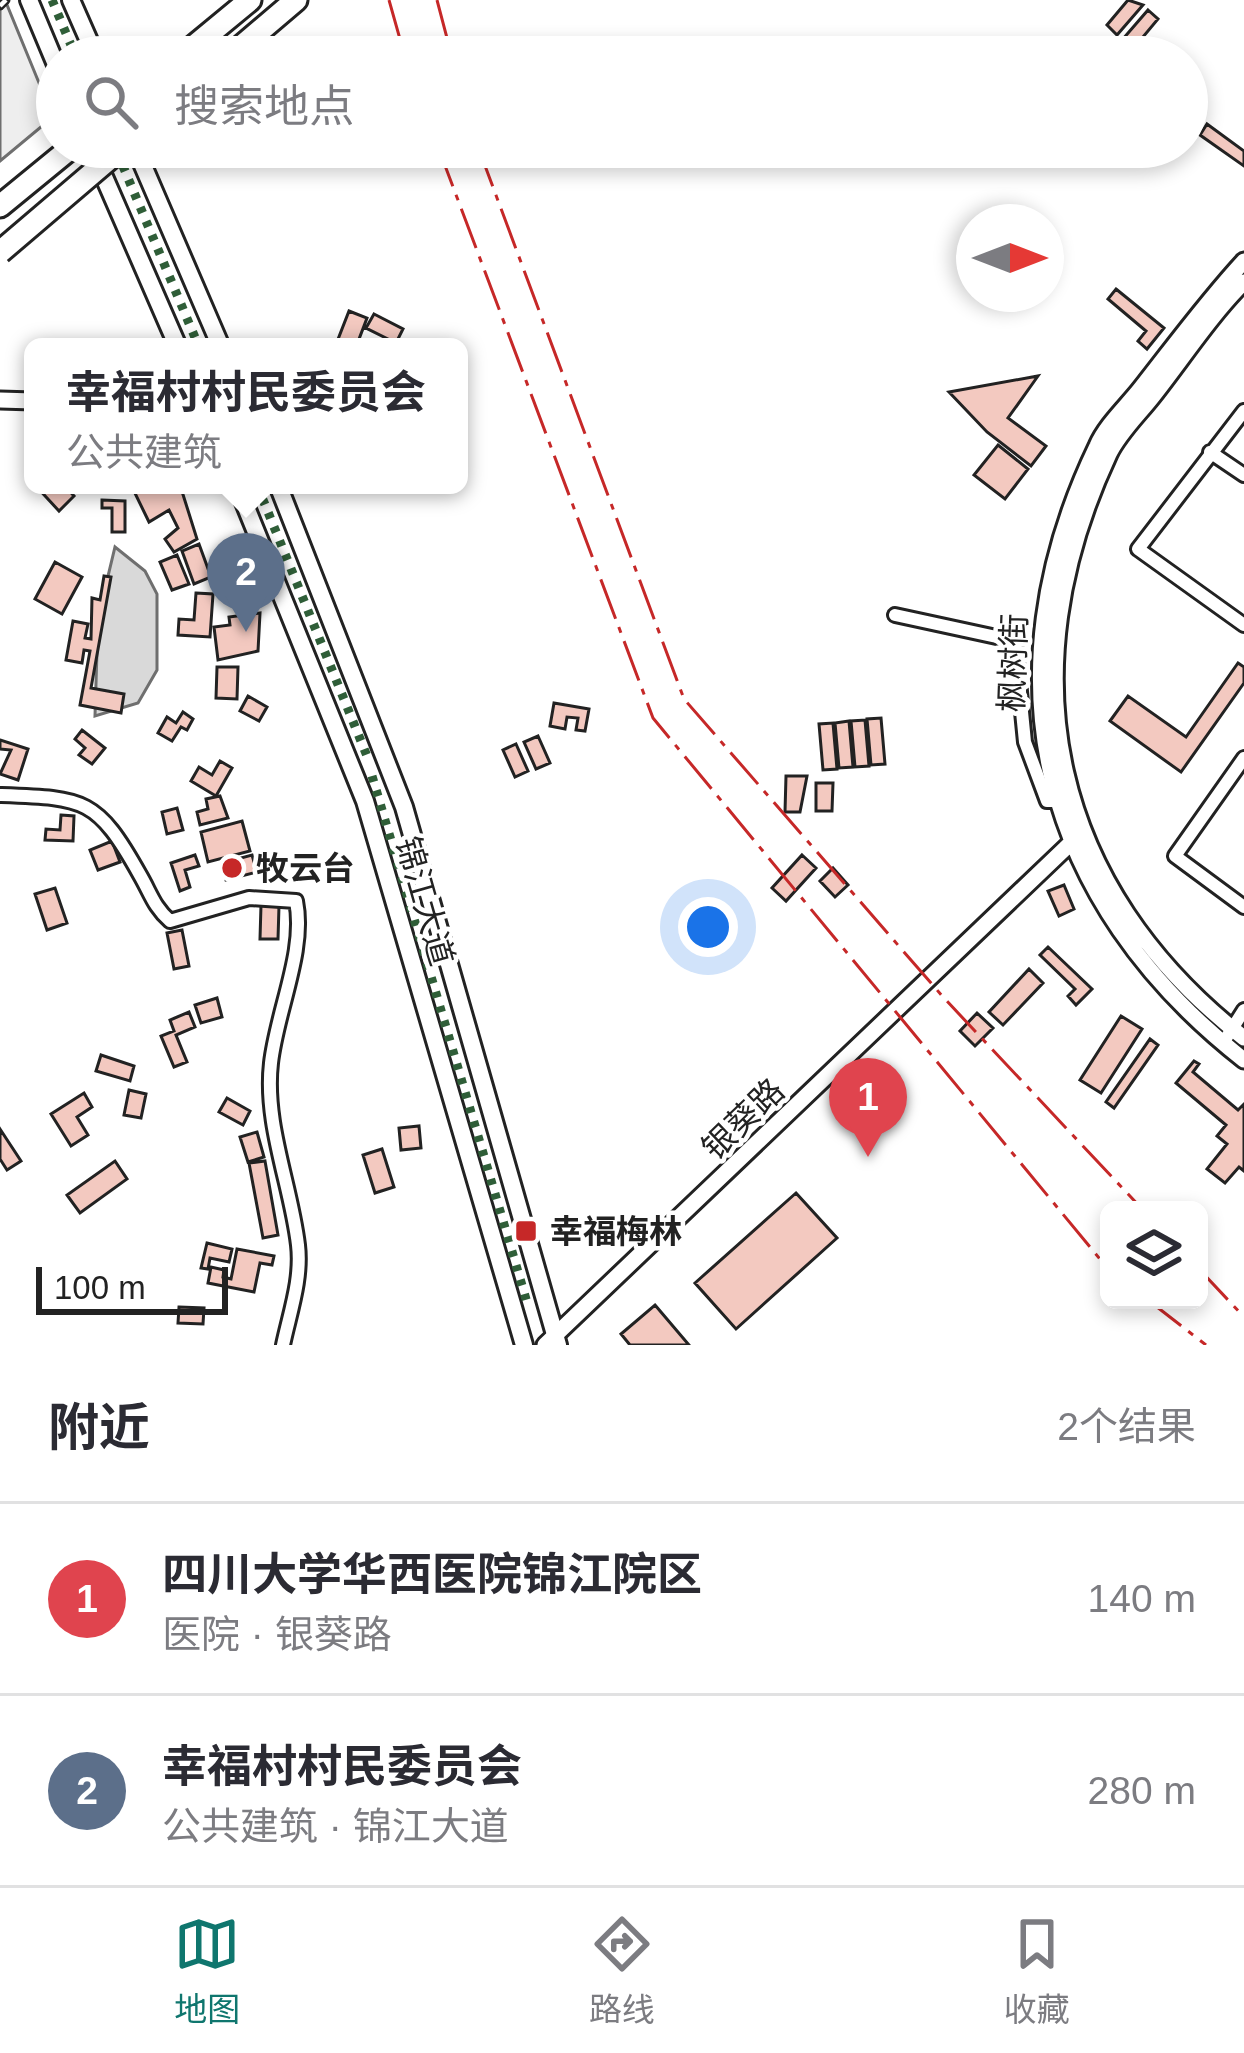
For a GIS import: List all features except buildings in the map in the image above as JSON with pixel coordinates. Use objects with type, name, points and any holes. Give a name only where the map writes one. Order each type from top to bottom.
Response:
[{"type":"highway","points":[[206,36],[250,0]]},
{"type":"highway","points":[[254,36],[296,0]]},
{"type":"highway","points":[[0,206],[46,168]]},
{"type":"highway","points":[[0,252],[98,168]]},
{"type":"main road","points":[[29,0],[44,36]]},
{"type":"main road","points":[[71,0],[87,36]]},
{"type":"main road","points":[[100,168],[174,338]]},
{"type":"main road","points":[[144,168],[216,338]]},
{"type":"main road","name":"锦江大道","points":[[241,494],[365,801],[524,1345]]},
{"type":"main road","name":"锦江大道","points":[[282,494],[404,807],[552,1343]]},
{"type":"street","name":"枫树街","points":[[1244,262],[1098,443],[1045,592],[1040,730],[1076,838],[1173,977],[1233,1036],[1244,1060]]},
{"type":"street","name":"枫树街","points":[[1065,801],[1054,731],[1059,597],[1111,450],[1244,282]]},
{"type":"street","points":[[1244,411],[1138,549],[1244,626]]},
{"type":"street","points":[[1210,452],[1244,475]]},
{"type":"street","points":[[896,615],[1015,641],[1024,742],[1047,801],[1065,801]]},
{"type":"street","points":[[1244,758],[1175,856],[1244,907]]},
{"type":"street","points":[[0,795],[69,797],[95,808],[144,881],[153,907],[170,922],[249,898],[296,901],[302,928],[280,1000],[270,1069],[274,1127],[299,1249],[298,1281],[284,1345]]},
{"type":"street","name":"银葵路","points":[[552,1343],[1076,838]]},
{"type":"street","points":[[1233,1036],[1244,1010]]},
{"type":"shaded area","points":[[0,0],[5,0],[36,76],[36,131],[0,161]]},
{"type":"shaded area","points":[[115,547],[145,571],[157,594],[157,670],[138,703],[95,716],[98,618]]},
{"type":"railway","points":[[0,6],[6,0]]},
{"type":"hedge","points":[[52,0],[67,36]]},
{"type":"hedge","points":[[124,168],[195,338]]},
{"type":"hedge","points":[[261,494],[367,756]]},
{"type":"hedge","points":[[372,776],[528,1306]]},
{"type":"power","points":[[389,0],[399,36]]},
{"type":"power","points":[[437,0],[446,36]]},
{"type":"power","points":[[446,168],[653,718],[1100,1259]]},
{"type":"power","points":[[486,168],[684,699],[944,998],[1135,1201]]},
{"type":"power","points":[[1208,1279],[1244,1317]]},
{"type":"power","points":[[1160,1309],[1206,1345]]},
{"type":"place","name":"幸福村村民委员会","points":[[246,632]]},
{"type":"place","name":"牧云台","points":[[232,868]]},
{"type":"place","name":"四川大学华西医院锦江院区","points":[[868,1157]]},
{"type":"place","name":"幸福梅林","points":[[526,1231]]}]
